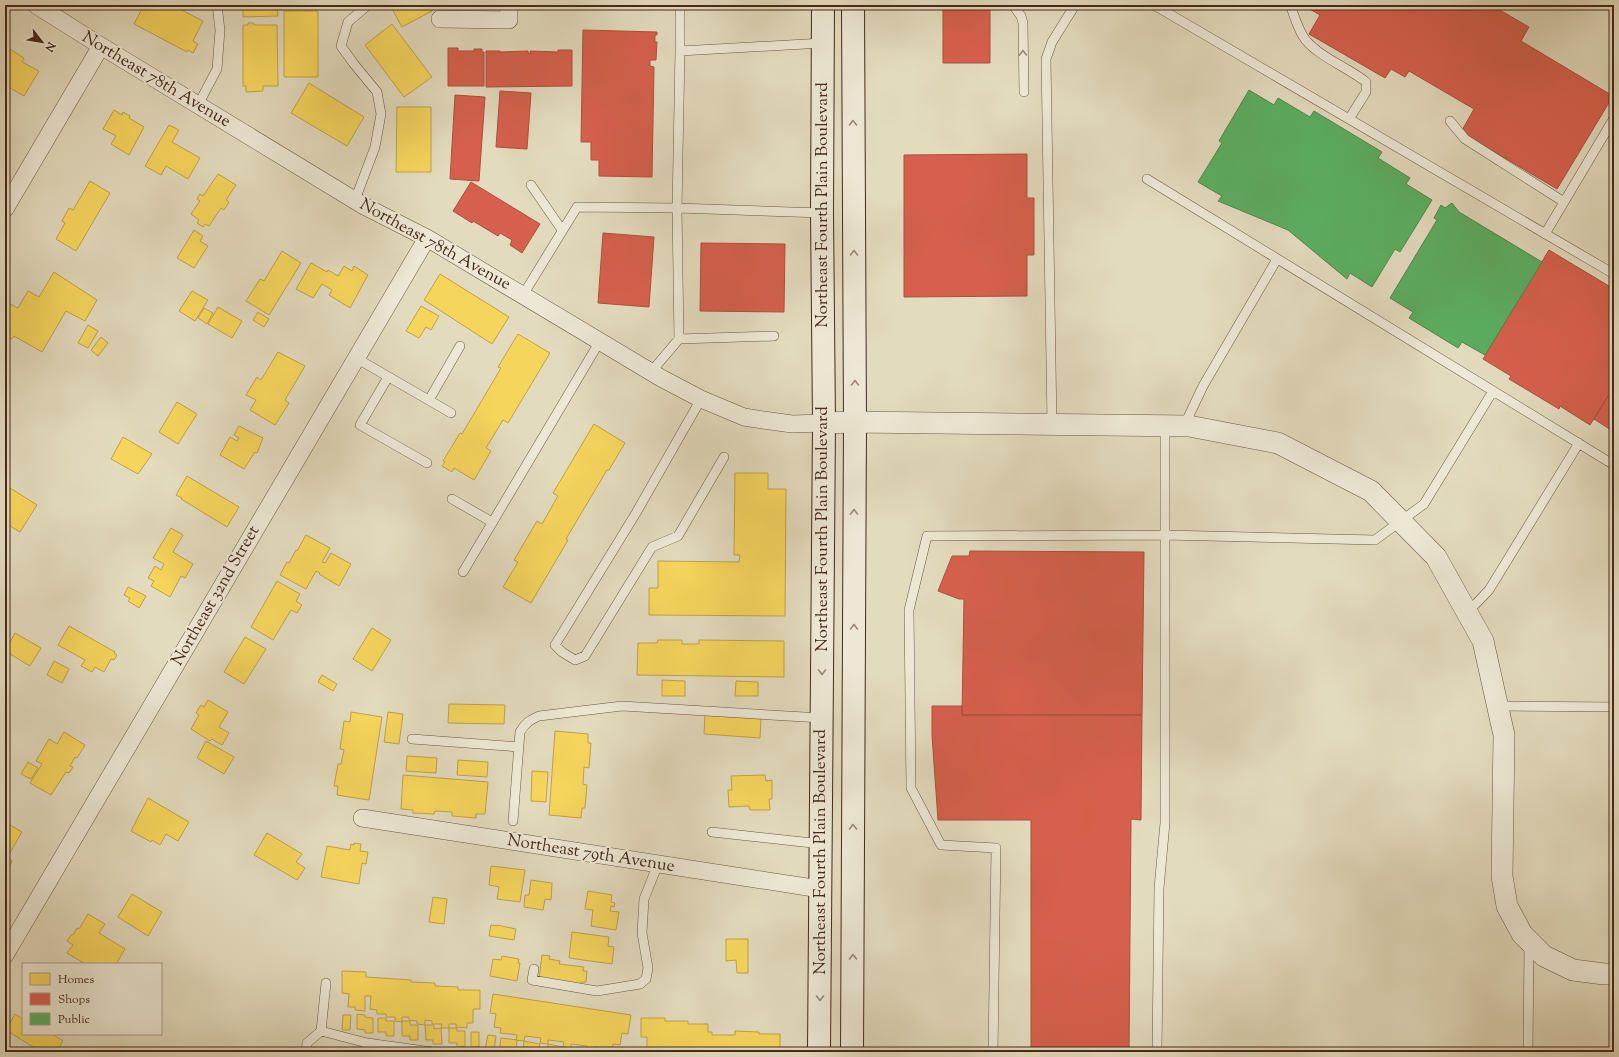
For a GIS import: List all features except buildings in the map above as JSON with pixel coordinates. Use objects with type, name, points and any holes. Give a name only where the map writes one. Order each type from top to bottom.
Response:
[{"type":"main road","name":"Northeast Fourth Plain Boulevard","points":[[819,1052],[824,423],[822,213],[823,5]]},
{"type":"main road","name":"Northeast Fourth Plain Boulevard","points":[[852,1052],[855,422],[853,5]]},
{"type":"street","name":"Northeast 78th Avenue","points":[[36,5],[355,200],[427,238],[651,372],[701,399],[744,416],[792,424],[855,422],[1175,426],[1278,443],[1371,491],[1436,557],[1483,641],[1504,735],[1502,876],[1507,906],[1522,934],[1544,956],[1573,970],[1614,974]]},
{"type":"street","points":[[440,20],[509,20],[509,5]]},
{"type":"street","points":[[5,209],[101,46]]},
{"type":"street","name":"Northeast 32nd Street","points":[[5,954],[427,238]]},
{"type":"street","name":"Northeast 79th Avenue","points":[[362,818],[820,889]]},
{"type":"lane","points":[[198,105],[217,69],[220,30],[217,5]]},
{"type":"lane","points":[[355,200],[375,147],[381,114],[377,92],[341,46],[348,22],[368,5]]},
{"type":"lane","points":[[651,372],[679,339],[677,208],[680,5]]},
{"type":"lane","points":[[1013,5],[1022,16],[1023,23],[1024,92]]},
{"type":"lane","points":[[1052,424],[1046,59],[1052,42],[1075,5]]},
{"type":"lane","points":[[1154,5],[1614,274]]},
{"type":"lane","points":[[1294,5],[1292,10],[1303,37],[1318,52],[1356,74],[1366,82],[1366,92],[1349,119]]},
{"type":"lane","points":[[680,50],[823,43]]},
{"type":"lane","points":[[1545,234],[1614,118]]},
{"type":"lane","points":[[1450,121],[1465,139],[1564,202]]},
{"type":"lane","points":[[1147,179],[1614,465]]},
{"type":"lane","points":[[531,185],[562,230]]},
{"type":"lane","points":[[523,295],[576,207],[677,208],[822,213]]},
{"type":"lane","points":[[1158,1052],[1159,888],[1165,824],[1165,535],[1175,426],[1203,386],[1277,259]]},
{"type":"lane","points":[[679,339],[774,336]]},
{"type":"lane","points":[[463,572],[600,341]]},
{"type":"lane","points":[[429,400],[460,346]]},
{"type":"lane","points":[[356,358],[451,413]]},
{"type":"lane","points":[[388,377],[360,425],[427,463]]},
{"type":"lane","points":[[993,1052],[996,848],[941,845],[910,788],[909,610],[927,536],[1165,535],[1374,540],[1424,504],[1493,391]]},
{"type":"lane","points":[[701,399],[636,513],[555,645],[562,652],[575,660],[585,656],[652,546],[678,536],[724,457]]},
{"type":"lane","points":[[1467,613],[1489,590],[1579,443]]},
{"type":"lane","points":[[452,499],[492,522]]},
{"type":"lane","points":[[513,821],[520,732],[524,724],[539,716],[622,706],[822,718]]},
{"type":"lane","points":[[1497,706],[1614,707]]},
{"type":"lane","points":[[412,739],[519,747]]},
{"type":"lane","points":[[712,832],[820,844]]},
{"type":"lane","points":[[534,969],[532,980],[597,991],[640,984],[646,979],[648,968],[642,933],[644,899],[658,864]]},
{"type":"lane","points":[[1528,1052],[1529,941]]},
{"type":"lane","points":[[306,1052],[307,1044],[321,1031],[326,983]]},
{"type":"lane","points":[[321,1031],[367,1047],[432,1052]]}]
